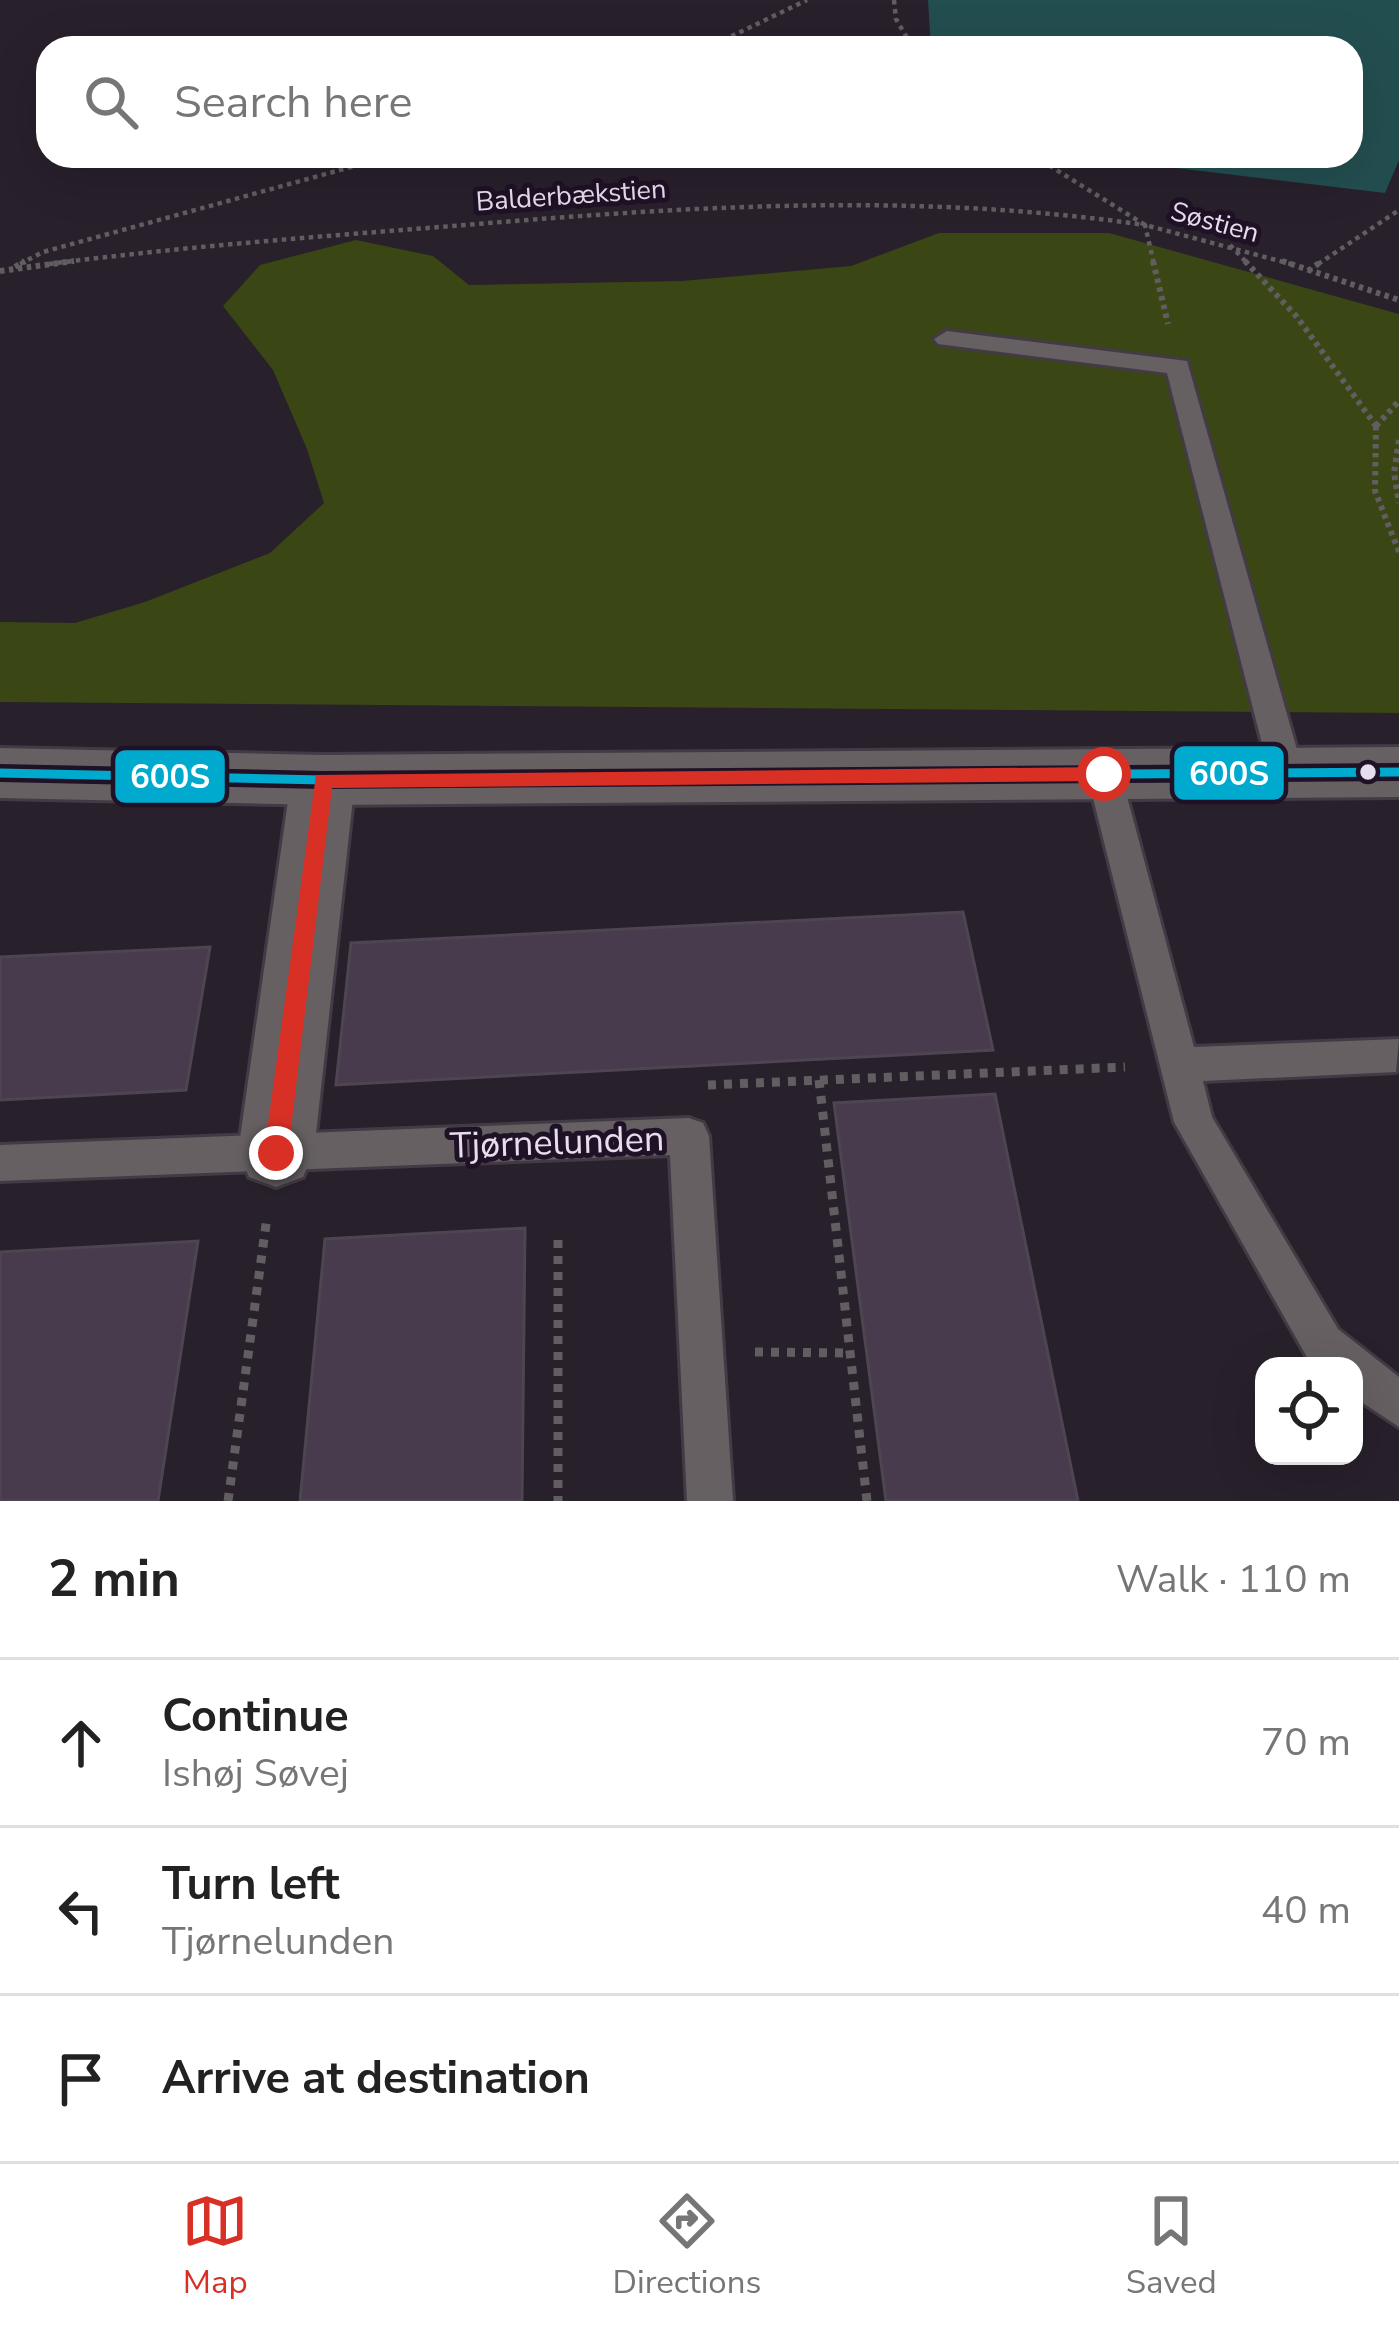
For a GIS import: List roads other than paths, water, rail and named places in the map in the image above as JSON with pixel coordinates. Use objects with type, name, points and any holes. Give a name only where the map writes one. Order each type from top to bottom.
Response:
[{"type":"street","points":[[0,773],[323,780],[1399,772]]},
{"type":"street","points":[[276,1153],[323,780]]},
{"type":"lane","points":[[947,339],[1178,367],[1286,771]]},
{"type":"lane","points":[[1104,774],[1194,1122],[1323,1344],[1339,1357]]},
{"type":"lane","points":[[1176,1065],[1396,1055]]},
{"type":"lane","name":"Tjørnelunden","points":[[0,1163],[688,1136],[710,1501]]},
{"type":"lane","points":[[1363,1377],[1399,1405]]}]
